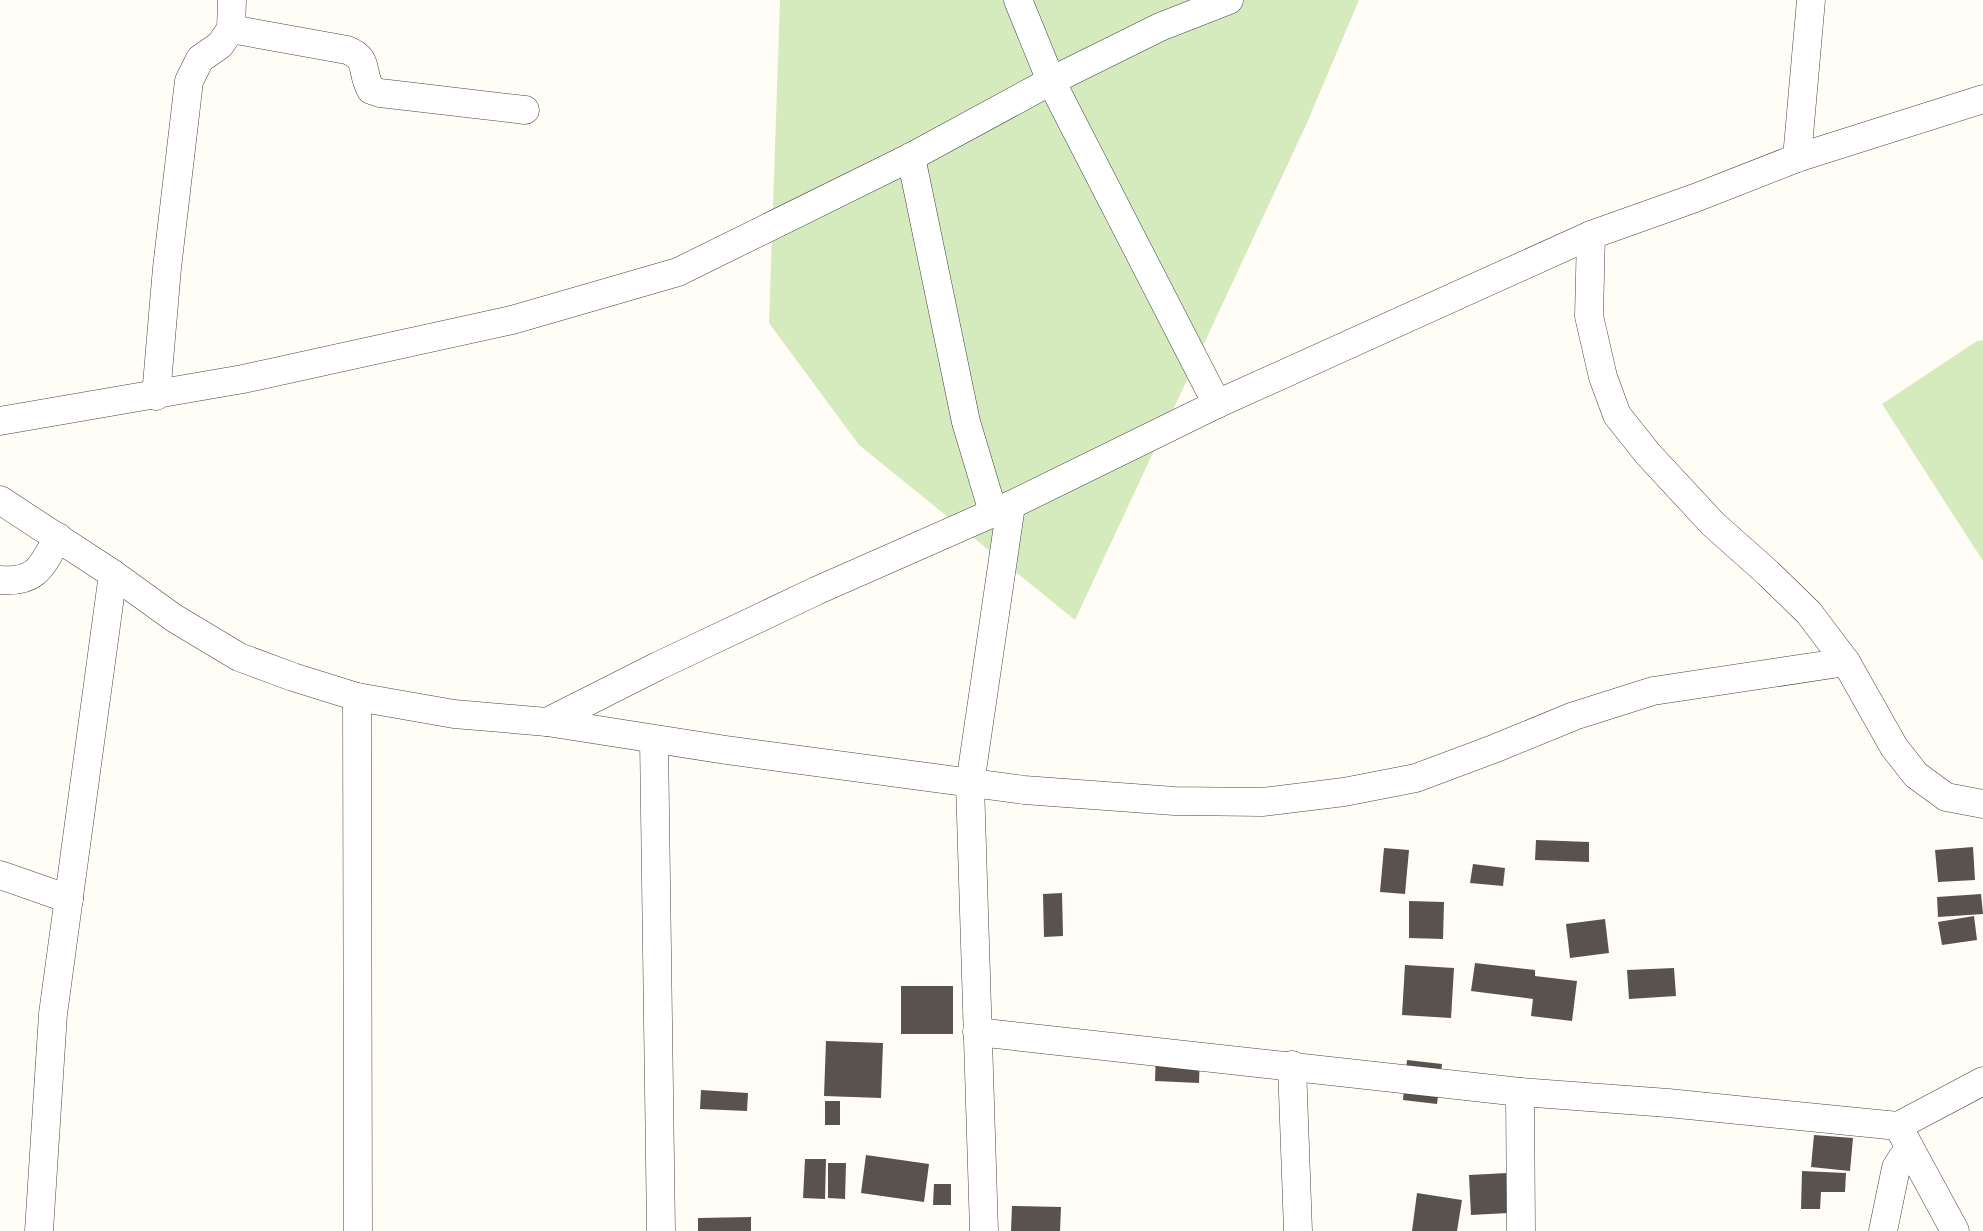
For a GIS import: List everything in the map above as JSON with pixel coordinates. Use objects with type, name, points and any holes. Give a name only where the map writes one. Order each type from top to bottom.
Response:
[{"type":"street","points":[[156,396],[167,268],[189,80],[200,59],[220,45],[231,29],[232,0]]},
{"type":"street","points":[[1018,0],[1050,81],[1218,404]]},
{"type":"street","points":[[0,421],[156,396],[243,379],[512,320],[678,272],[911,157],[1050,81],[1160,27],[1229,0]]},
{"type":"street","points":[[1797,158],[1811,0]]},
{"type":"street","points":[[231,29],[348,50],[362,59],[365,80],[370,90],[380,93],[525,110]]},
{"type":"street","points":[[547,722],[658,666],[1002,508],[1218,404],[1591,234],[1695,198],[1797,158],[1983,100]]},
{"type":"street","points":[[911,157],[966,422],[1002,508],[970,784],[984,1231]]},
{"type":"street","points":[[1591,234],[1589,316],[1603,377],[1617,415],[1648,454],[1713,524],[1809,613],[1846,662],[1894,747],[1916,775],[1946,797],[1983,804]]},
{"type":"street","points":[[0,500],[113,574],[174,618],[239,657],[293,678],[357,696],[454,714],[547,722],[654,740],[1024,790],[1174,801],[1262,802],[1344,792],[1416,778],[1574,716],[1653,692],[1846,662]]},
{"type":"street","points":[[0,580],[14,581],[32,576],[41,568],[58,537]]},
{"type":"street","points":[[39,1231],[53,1014],[113,574]]},
{"type":"street","points":[[357,696],[358,1231]]},
{"type":"street","points":[[654,740],[661,1231]]},
{"type":"street","points":[[0,875],[69,899]]},
{"type":"street","points":[[977,1032],[1292,1065],[1520,1092],[1678,1104],[1898,1126],[1983,1081]]},
{"type":"street","points":[[1292,1065],[1298,1231]]},
{"type":"street","points":[[1520,1092],[1521,1231]]},
{"type":"street","points":[[1898,1126],[1955,1231]]},
{"type":"street","points":[[1883,1231],[1896,1168],[1902,1158],[1911,1152]]},
{"type":"green space","points":[[780,0],[1359,0],[1306,125],[1075,620],[859,445],[769,323]]},
{"type":"green space","points":[[1983,340],[1983,561],[1882,404],[1977,341]]},
{"type":"building","points":[[1536,840],[1589,842],[1589,862],[1535,860]]},
{"type":"building","points":[[1973,847],[1975,880],[1938,882],[1935,850]]},
{"type":"building","points":[[1384,848],[1409,850],[1405,894],[1380,892]]},
{"type":"building","points":[[1473,864],[1505,868],[1503,886],[1470,883]]},
{"type":"building","points":[[1062,893],[1063,936],[1044,937],[1043,894]]},
{"type":"building","points":[[1981,894],[1983,914],[1938,917],[1937,897]]},
{"type":"building","points":[[1409,901],[1444,902],[1443,939],[1409,938]]},
{"type":"building","points":[[1974,916],[1977,940],[1942,945],[1938,922]]},
{"type":"building","points":[[1605,919],[1609,953],[1570,958],[1566,924]]},
{"type":"building","points":[[1475,963],[1535,970],[1535,976],[1577,981],[1572,1021],[1531,1016],[1533,999],[1471,991]]},
{"type":"building","points":[[1405,965],[1454,968],[1451,1018],[1402,1015]]},
{"type":"building","points":[[1674,968],[1676,996],[1629,999],[1627,970]]},
{"type":"building","points":[[901,986],[953,986],[953,1034],[901,1034]]},
{"type":"building","points":[[826,1041],[883,1043],[881,1098],[824,1096]]},
{"type":"building","points":[[1156,1050],[1200,1051],[1199,1083],[1155,1081]]},
{"type":"building","points":[[1407,1060],[1442,1064],[1437,1104],[1403,1100]]},
{"type":"building","points":[[701,1090],[748,1093],[747,1111],[700,1109]]},
{"type":"building","points":[[825,1101],[840,1101],[840,1125],[825,1125]]},
{"type":"building","points":[[1814,1135],[1853,1138],[1850,1171],[1811,1167]]},
{"type":"building","points":[[866,1155],[929,1164],[924,1202],[861,1193]]},
{"type":"building","points":[[805,1159],[826,1159],[825,1199],[803,1198]]},
{"type":"building","points":[[828,1163],[846,1163],[845,1199],[828,1198]]},
{"type":"building","points":[[1802,1171],[1846,1173],[1845,1192],[1821,1192],[1820,1209],[1801,1209]]},
{"type":"building","points":[[1507,1173],[1508,1213],[1471,1215],[1469,1175]]},
{"type":"building","points":[[934,1184],[951,1184],[951,1205],[933,1205]]},
{"type":"building","points":[[1417,1193],[1462,1200],[1457,1231],[1412,1231]]},
{"type":"building","points":[[1012,1206],[1061,1207],[1060,1231],[1011,1231]]},
{"type":"building","points":[[751,1217],[751,1231],[698,1231],[698,1218]]}]
